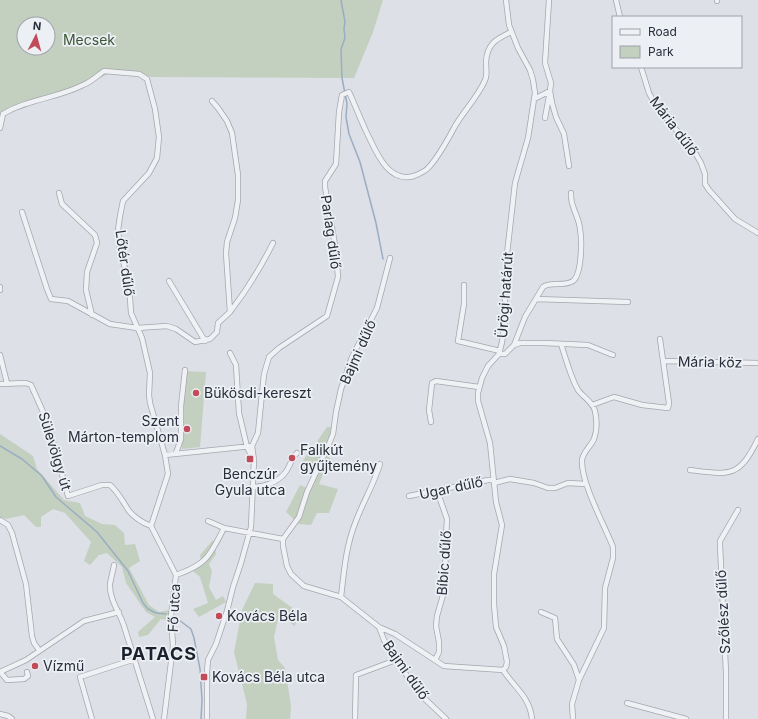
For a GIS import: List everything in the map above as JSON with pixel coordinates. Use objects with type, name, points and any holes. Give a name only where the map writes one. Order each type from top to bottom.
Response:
[{"type":"street","name":"Ürögi határút","points":[[503,670],[506,667],[507,662],[504,646],[496,626],[494,604],[494,574],[502,525],[493,482],[490,443],[478,401],[480,387],[488,366],[500,352],[502,342],[505,321],[506,261],[515,183],[528,138],[534,99],[533,80],[530,70],[511,32],[506,0]]},
{"type":"street","points":[[544,118],[550,91],[550,83],[545,63],[549,0]]},
{"type":"street","points":[[616,0],[620,16]]},
{"type":"street","name":"Parlag dűlő","points":[[251,445],[258,433],[264,374],[269,357],[279,348],[327,316],[333,297],[338,277],[336,251],[325,181],[336,164],[339,112],[342,95],[349,92],[378,157],[392,172],[408,178],[417,175],[429,168],[444,146],[455,125],[480,89],[486,77],[486,57],[490,46],[511,32]]},
{"type":"street","name":"Mária dűlő","points":[[641,68],[649,92],[657,108],[693,149],[701,163],[709,190],[735,219],[758,233]]},
{"type":"street","name":"Lőtér dűlő","points":[[0,128],[3,114],[16,106],[73,90],[90,81],[104,71],[139,74],[147,80],[150,88],[159,137],[156,158],[149,173],[123,201],[118,230],[120,250],[129,283],[131,313],[142,338],[150,373],[150,403],[165,455],[168,474],[150,526]]},
{"type":"street","points":[[534,99],[550,91]]},
{"type":"street","points":[[550,91],[556,117],[564,134],[569,166]]},
{"type":"street","points":[[212,101],[227,120],[232,133],[238,176],[238,200],[235,218],[227,242],[226,253],[230,312]]},
{"type":"street","points":[[59,193],[62,204],[95,235],[98,243],[87,272],[86,290],[92,315]]},
{"type":"street","points":[[464,285],[464,304],[458,341],[505,354],[514,345],[525,316],[546,285],[566,283],[574,280],[577,275],[580,264],[580,230],[577,214],[572,205],[571,193]]},
{"type":"street","points":[[22,212],[51,299],[68,302],[110,324],[137,328],[167,326],[176,329],[195,342],[205,341],[217,332],[218,323],[230,312],[242,296],[267,256],[273,243]]},
{"type":"street","name":"Bajmi dűlő","points":[[390,258],[377,308],[356,350],[341,389],[333,434],[307,492],[299,517],[283,539],[287,566],[291,574],[304,586],[341,597],[379,627],[380,632],[396,660],[425,699],[446,719]]},
{"type":"street","points":[[169,281],[205,341]]},
{"type":"street","points":[[536,300],[628,302]]},
{"type":"street","points":[[592,404],[614,397],[642,405],[668,408],[669,403],[660,339]]},
{"type":"street","points":[[514,345],[530,343],[588,345],[613,355]]},
{"type":"street","points":[[561,344],[574,383],[595,409],[596,419],[594,439],[582,460],[586,484],[613,547],[613,558],[605,588],[604,628],[579,680],[572,704],[573,719]]},
{"type":"street","points":[[207,719],[206,672],[208,660],[216,644],[227,611],[251,527],[254,460],[251,445],[239,413],[236,365],[230,353]]},
{"type":"street","points":[[0,355],[7,383]]},
{"type":"street","name":"Mária köz","points":[[663,361],[758,363]]},
{"type":"street","points":[[176,453],[181,439],[180,406],[185,370]]},
{"type":"street","points":[[431,422],[430,410],[432,383],[436,381],[480,387]]},
{"type":"street","name":"Sülevölgy út","points":[[0,384],[26,383],[31,385],[48,423],[68,496],[102,485],[110,485],[118,492],[130,512],[140,521],[150,526]]},
{"type":"street","points":[[690,470],[716,473],[734,471],[750,457],[758,439]]},
{"type":"street","points":[[165,455],[251,445]]},
{"type":"street","points":[[252,487],[270,484],[277,480],[285,474],[294,456],[297,454]]},
{"type":"street","points":[[341,597],[346,555],[353,529],[380,464]]},
{"type":"street","name":"Ugar dűlő","points":[[409,496],[488,480],[493,482],[510,480],[534,483],[548,488],[555,488],[568,483],[586,484]]},
{"type":"street","name":"Bíbic dűlő","points":[[435,660],[439,652],[436,626],[437,616],[445,588],[446,571],[445,554],[447,519],[440,499],[440,490]]},
{"type":"street","name":"Szőlész dűlő","points":[[726,719],[726,673],[720,541],[738,510]]},
{"type":"street","points":[[0,520],[8,525],[12,533],[26,584],[32,636],[34,643],[40,650]]},
{"type":"street","points":[[208,521],[224,528],[249,534],[283,539]]},
{"type":"street","name":"Fő utca","points":[[150,526],[176,575],[171,616],[174,646],[164,719]]},
{"type":"street","points":[[176,575],[191,570],[199,565],[208,556],[224,528]]},
{"type":"street","points":[[114,565],[110,586],[114,603],[119,612],[135,659],[153,719]]},
{"type":"street","points":[[27,672],[28,676],[24,679],[7,680],[1,671],[26,660],[84,621],[119,612]]},
{"type":"street","points":[[541,612],[555,618],[557,639],[574,665],[579,680]]},
{"type":"street","points":[[379,627],[395,634],[444,666],[503,670],[528,702],[532,719]]},
{"type":"street","points":[[92,719],[80,677],[135,659]]},
{"type":"street","points":[[355,719],[356,675],[396,660]]},
{"type":"street","points":[[627,703],[686,719]]},
{"type":"street","points":[[0,714],[8,716],[12,719]]},
{"type":"green space","name":"Mecsek","points":[[0,0],[383,0],[373,32],[354,78],[153,77],[108,74],[74,91],[4,110],[0,128]]},
{"type":"green space","points":[[185,371],[206,372],[200,447],[182,449],[180,425]]},
{"type":"green space","points":[[327,427],[331,427],[327,456],[330,458],[319,484],[338,489],[329,513],[317,513],[311,525],[299,524],[286,512],[300,485],[307,488],[314,475],[300,466],[308,453],[317,457],[318,440]]},
{"type":"green space","points":[[0,434],[33,456],[37,469],[64,500],[80,503],[85,516],[102,524],[115,525],[124,533],[125,545],[135,544],[140,561],[129,568],[149,605],[159,612],[169,610],[169,620],[161,619],[148,635],[139,637],[138,632],[155,617],[146,612],[126,583],[122,567],[107,553],[99,555],[90,565],[84,561],[91,542],[65,513],[53,509],[41,517],[41,527],[36,527],[24,515],[6,519],[0,517]]},
{"type":"green space","points":[[213,540],[216,554],[209,564],[212,571],[209,587],[216,600],[223,596],[226,602],[199,617],[193,609],[208,603],[200,577],[192,570],[188,572],[186,568],[197,564],[201,560],[200,555]]},
{"type":"green space","points":[[255,583],[273,584],[273,594],[298,612],[295,626],[279,615],[274,637],[278,660],[285,668],[291,706],[290,719],[246,719],[247,704],[234,652],[242,610]]},
{"type":"waterway","points":[[341,0],[345,22],[345,38],[341,49],[342,78],[347,104],[346,117],[349,134],[360,162],[376,223],[383,259]]},
{"type":"waterway","points":[[0,446],[22,459],[42,476],[56,497],[97,532],[128,571],[143,603],[148,609],[156,613],[166,614]]},
{"type":"waterway","points":[[175,617],[191,629],[194,638],[200,669],[202,700],[201,719]]},
{"type":"place","name":"Bükösdi-kereszt","points":[[196,393]]},
{"type":"place","name":"Szent Márton-templom","points":[[187,429]]},
{"type":"place","name":"Falikút gyűjtemény","points":[[292,458]]},
{"type":"place","name":"Benczúr Gyula utca","points":[[250,459]]},
{"type":"place","name":"Kovács Béla","points":[[219,616]]},
{"type":"place","name":"Vízmű","points":[[35,666]]},
{"type":"place","name":"Kovács Béla utca","points":[[204,677]]},
{"type":"district","name":"PATACS","points":[[159,654]]}]
